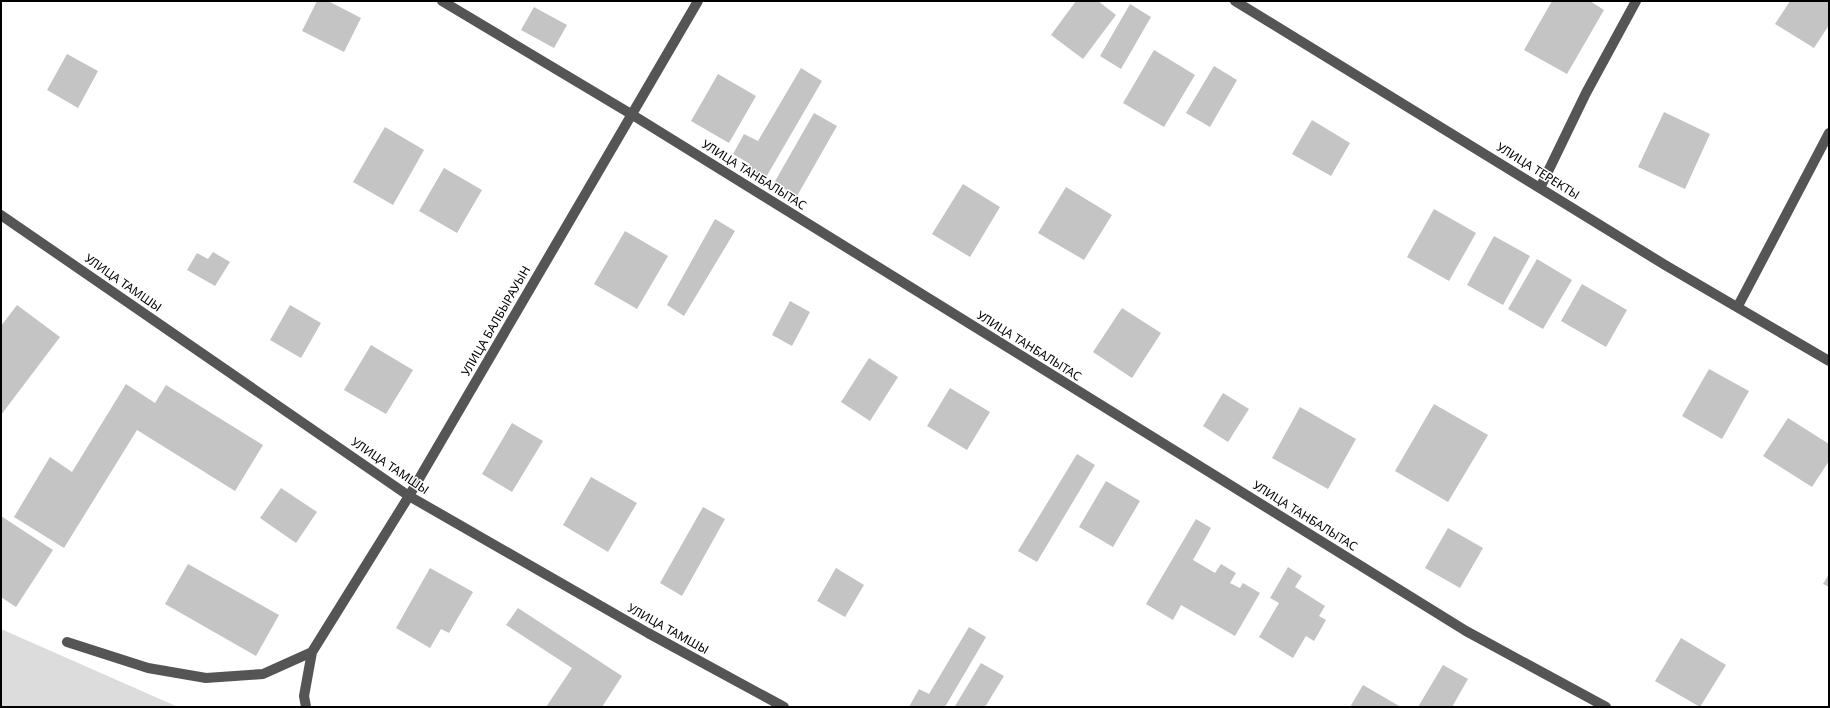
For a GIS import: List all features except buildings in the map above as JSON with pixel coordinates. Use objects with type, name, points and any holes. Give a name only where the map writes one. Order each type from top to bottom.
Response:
[{"type":"street","name":"УЛИЦА ТАНБАЛЫТАС","points":[[442,1],[631,114],[1466,632],[1606,707]]},
{"type":"street","name":"УЛИЦА БАЛБЫРАУЫН","points":[[312,652],[409,496],[698,1]]},
{"type":"street","name":"УЛИЦА ТЕРЕКТЫ","points":[[1235,1],[1665,265],[1738,306],[1829,361]]},
{"type":"street","points":[[1540,188],[1586,93],[1636,1]]},
{"type":"street","points":[[1738,306],[1829,133]]},
{"type":"street","name":"УЛИЦА ТАМШЫ","points":[[1,215],[409,496],[648,633],[784,707]]},
{"type":"street","points":[[67,642],[148,668],[206,678],[263,674],[312,652]]},
{"type":"street","points":[[306,707],[304,696],[312,652]]},
{"type":"shaded area","points":[[1,629],[178,707],[1,707]]}]
